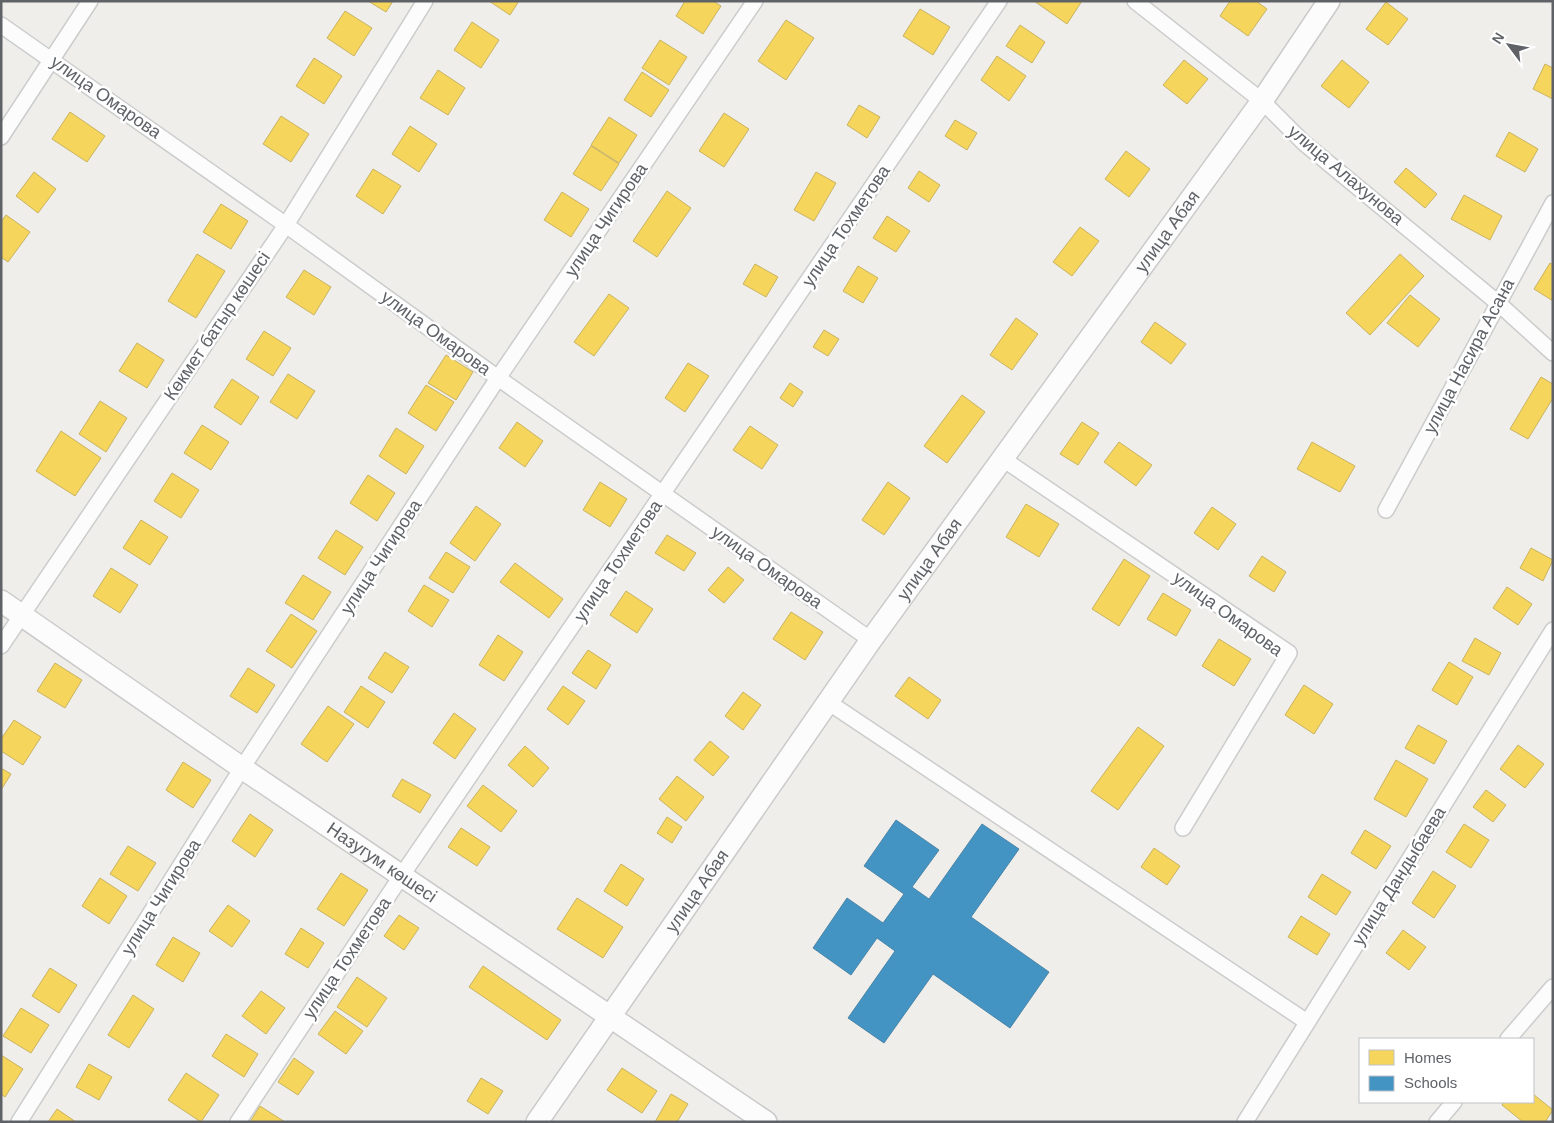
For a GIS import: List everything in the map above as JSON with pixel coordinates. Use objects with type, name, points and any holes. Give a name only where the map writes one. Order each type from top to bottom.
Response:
[{"type":"street","points":[[1,137],[90,1]]},
{"type":"street","name":"Көкмет батыр көшесі","points":[[1,646],[286,225],[425,1]]},
{"type":"street","name":"улица Чигирова","points":[[19,1122],[242,768],[498,378],[755,1]]},
{"type":"street","name":"улица Тохметова","points":[[238,1122],[402,876],[999,1]]},
{"type":"street","name":"улица Алахунова","points":[[1135,1],[1262,101],[1304,143],[1498,303],[1553,353]]},
{"type":"street","name":"улица Абая","points":[[537,1122],[871,640],[1262,101],[1329,1]]},
{"type":"street","name":"улица Омарова","points":[[1,25],[286,225],[663,495],[871,640]]},
{"type":"street","name":"улица Насира Асана","points":[[1386,510],[1553,203]]},
{"type":"street","name":"улица Омарова","points":[[1002,459],[1289,653],[1183,828]]},
{"type":"street","name":"Назугум көшесі","points":[[1,601],[242,768],[766,1122]]},
{"type":"street","name":"улица Дандыбаева","points":[[1245,1122],[1553,630]]},
{"type":"street","points":[[828,702],[1307,1022]]},
{"type":"street","points":[[1509,1038],[1553,987]]},
{"type":"street","points":[[1437,1122],[1453,1103]]},
{"type":"building: Homes","points":[[368,1],[393,1],[386,12]]},
{"type":"building: Homes","points":[[489,1],[519,1],[510,15]]},
{"type":"building: Homes","points":[[685,1],[713,1],[721,6],[703,34],[676,16]]},
{"type":"building: Homes","points":[[1034,1],[1082,1],[1067,24]]},
{"type":"building: Homes","points":[[1230,1],[1256,1],[1267,9],[1248,36],[1220,16]]},
{"type":"building: Homes","points":[[1386,2],[1408,19],[1388,45],[1366,29]]},
{"type":"building: Homes","points":[[920,9],[950,27],[933,55],[903,36]]},
{"type":"building: Homes","points":[[345,11],[372,28],[354,56],[327,38]]},
{"type":"building: Homes","points":[[786,20],[814,38],[786,80],[758,61]]},
{"type":"building: Homes","points":[[472,22],[499,40],[481,68],[454,50]]},
{"type":"building: Homes","points":[[1020,25],[1045,42],[1032,63],[1006,46]]},
{"type":"building: Homes","points":[[660,40],[687,57],[669,85],[642,68]]},
{"type":"building: Homes","points":[[997,56],[1026,76],[1009,101],[981,80]]},
{"type":"building: Homes","points":[[314,58],[342,76],[324,104],[296,86]]},
{"type":"building: Homes","points":[[1184,60],[1208,79],[1187,104],[1163,85]]},
{"type":"building: Homes","points":[[1342,60],[1369,82],[1349,108],[1321,86]]},
{"type":"building: Homes","points":[[1545,64],[1553,68],[1553,99],[1533,89]]},
{"type":"building: Homes","points":[[438,70],[465,88],[448,115],[420,98]]},
{"type":"building: Homes","points":[[642,72],[669,90],[651,117],[624,100]]},
{"type":"building: Homes","points":[[859,105],[880,117],[867,138],[847,125]]},
{"type":"building: Homes","points":[[70,112],[105,136],[87,162],[52,139]]},
{"type":"building: Homes","points":[[724,113],[749,129],[724,167],[699,151]]},
{"type":"building: Homes","points":[[281,116],[309,134],[291,162],[263,144]]},
{"type":"building: Homes","points":[[609,117],[637,135],[619,163],[591,145]]},
{"type":"building: Homes","points":[[955,120],[977,133],[967,150],[945,136]]},
{"type":"building: Homes","points":[[410,126],[437,144],[419,172],[392,154]]},
{"type":"building: Homes","points":[[1509,132],[1538,149],[1525,172],[1496,156]]},
{"type":"building: Homes","points":[[591,146],[619,164],[601,191],[573,174]]},
{"type":"building: Homes","points":[[1126,151],[1150,169],[1129,197],[1105,179]]},
{"type":"building: Homes","points":[[1406,168],[1437,194],[1425,208],[1394,182]]},
{"type":"building: Homes","points":[[373,169],[401,186],[383,214],[356,196]]},
{"type":"building: Homes","points":[[919,171],[940,185],[929,202],[908,188]]},
{"type":"building: Homes","points":[[34,172],[56,189],[38,213],[16,196]]},
{"type":"building: Homes","points":[[816,172],[836,183],[814,221],[794,210]]},
{"type":"building: Homes","points":[[667,191],[691,208],[657,257],[633,241]]},
{"type":"building: Homes","points":[[562,192],[589,209],[571,237],[544,220]]},
{"type":"building: Homes","points":[[1464,195],[1502,216],[1490,240],[1451,219]]},
{"type":"building: Homes","points":[[221,204],[248,221],[231,249],[203,232]]},
{"type":"building: Homes","points":[[6,215],[30,232],[8,262],[1,257],[1,222]]},
{"type":"building: Homes","points":[[887,216],[910,231],[896,252],[873,238]]},
{"type":"building: Homes","points":[[1080,227],[1099,241],[1072,276],[1053,262]]},
{"type":"building: Homes","points":[[197,254],[225,271],[196,318],[168,301]]},
{"type":"building: Homes","points":[[1400,254],[1424,276],[1370,335],[1346,313]]},
{"type":"building: Homes","points":[[1550,263],[1553,265],[1553,301],[1534,289]]},
{"type":"building: Homes","points":[[755,264],[778,277],[766,297],[743,284]]},
{"type":"building: Homes","points":[[858,266],[878,278],[863,303],[843,291]]},
{"type":"building: Homes","points":[[304,270],[331,287],[314,315],[286,297]]},
{"type":"building: Homes","points":[[609,294],[629,308],[594,356],[574,342]]},
{"type":"building: Homes","points":[[1410,295],[1440,319],[1418,347],[1387,323]]},
{"type":"building: Homes","points":[[1016,318],[1038,334],[1012,370],[990,355]]},
{"type":"building: Homes","points":[[1155,322],[1186,344],[1171,364],[1141,342]]},
{"type":"building: Homes","points":[[824,330],[839,339],[828,356],[813,347]]},
{"type":"building: Homes","points":[[264,331],[291,348],[273,376],[246,359]]},
{"type":"building: Homes","points":[[137,343],[164,360],[147,388],[119,371]]},
{"type":"building: Homes","points":[[446,355],[473,372],[456,400],[428,383]]},
{"type":"building: Homes","points":[[688,363],[709,376],[685,412],[665,398]]},
{"type":"building: Homes","points":[[288,374],[315,391],[297,419],[270,402]]},
{"type":"building: Homes","points":[[1541,377],[1553,384],[1553,398],[1528,439],[1510,429]]},
{"type":"building: Homes","points":[[232,379],[259,397],[241,425],[214,407]]},
{"type":"building: Homes","points":[[790,383],[803,392],[793,407],[780,398]]},
{"type":"building: Homes","points":[[426,385],[454,402],[436,431],[408,413]]},
{"type":"building: Homes","points":[[962,395],[985,412],[947,463],[924,446]]},
{"type":"building: Homes","points":[[100,401],[127,418],[106,452],[79,434]]},
{"type":"building: Homes","points":[[517,422],[543,441],[525,467],[499,448]]},
{"type":"building: Homes","points":[[1082,422],[1099,433],[1078,465],[1060,454]]},
{"type":"building: Homes","points":[[202,425],[229,442],[211,470],[184,453]]},
{"type":"building: Homes","points":[[750,426],[778,445],[762,469],[733,450]]},
{"type":"building: Homes","points":[[396,428],[424,446],[406,474],[379,456]]},
{"type":"building: Homes","points":[[61,431],[101,458],[75,496],[36,471]]},
{"type":"building: Homes","points":[[1119,442],[1152,465],[1136,486],[1104,462]]},
{"type":"building: Homes","points":[[1312,442],[1355,466],[1340,492],[1297,469]]},
{"type":"building: Homes","points":[[172,473],[199,490],[181,518],[154,501]]},
{"type":"building: Homes","points":[[368,475],[395,493],[377,521],[350,503]]},
{"type":"building: Homes","points":[[600,482],[627,499],[610,527],[583,510]]},
{"type":"building: Homes","points":[[888,482],[910,498],[884,535],[862,520]]},
{"type":"building: Homes","points":[[1026,504],[1059,524],[1039,557],[1006,537]]},
{"type":"building: Homes","points":[[476,506],[501,524],[475,561],[450,543]]},
{"type":"building: Homes","points":[[1212,507],[1236,524],[1218,550],[1194,533]]},
{"type":"building: Homes","points":[[141,520],[168,537],[150,565],[123,548]]},
{"type":"building: Homes","points":[[336,530],[363,547],[345,575],[318,558]]},
{"type":"building: Homes","points":[[667,535],[696,553],[684,571],[655,553]]},
{"type":"building: Homes","points":[[1531,548],[1553,560],[1543,581],[1520,568]]},
{"type":"building: Homes","points":[[446,552],[470,567],[453,593],[429,578]]},
{"type":"building: Homes","points":[[1262,556],[1286,572],[1274,592],[1249,576]]},
{"type":"building: Homes","points":[[1124,559],[1150,576],[1119,626],[1092,609]]},
{"type":"building: Homes","points":[[515,563],[563,599],[549,618],[500,582]]},
{"type":"building: Homes","points":[[728,567],[744,580],[724,603],[708,590]]},
{"type":"building: Homes","points":[[111,568],[138,585],[120,613],[93,596]]},
{"type":"building: Homes","points":[[303,575],[331,592],[313,620],[285,603]]},
{"type":"building: Homes","points":[[424,585],[449,600],[432,627],[408,611]]},
{"type":"building: Homes","points":[[1507,587],[1532,604],[1518,625],[1493,608]]},
{"type":"building: Homes","points":[[626,591],[653,609],[637,633],[610,615]]},
{"type":"building: Homes","points":[[1163,593],[1191,610],[1176,636],[1147,619]]},
{"type":"building: Homes","points":[[791,612],[823,632],[805,660],[773,639]]},
{"type":"building: Homes","points":[[291,614],[317,631],[292,668],[266,651]]},
{"type":"building: Homes","points":[[498,635],[523,652],[504,681],[479,665]]},
{"type":"building: Homes","points":[[1475,638],[1501,653],[1489,675],[1462,661]]},
{"type":"building: Homes","points":[[1219,639],[1251,659],[1234,686],[1202,666]]},
{"type":"building: Homes","points":[[588,650],[611,665],[596,689],[572,673]]},
{"type":"building: Homes","points":[[385,652],[409,667],[392,693],[368,678]]},
{"type":"building: Homes","points":[[1449,662],[1473,677],[1457,705],[1432,690]]},
{"type":"building: Homes","points":[[55,663],[82,680],[65,708],[37,691]]},
{"type":"building: Homes","points":[[248,668],[275,685],[257,713],[230,696]]},
{"type":"building: Homes","points":[[909,677],[941,700],[928,719],[895,696]]},
{"type":"building: Homes","points":[[1304,685],[1333,704],[1314,734],[1285,715]]},
{"type":"building: Homes","points":[[361,686],[385,702],[368,728],[344,712]]},
{"type":"building: Homes","points":[[563,686],[585,701],[568,725],[547,709]]},
{"type":"building: Homes","points":[[743,692],[761,705],[743,730],[725,716]]},
{"type":"building: Homes","points":[[328,706],[354,724],[327,762],[301,744]]},
{"type":"building: Homes","points":[[454,713],[476,729],[455,759],[433,743]]},
{"type":"building: Homes","points":[[14,720],[41,737],[23,765],[1,751],[1,739]]},
{"type":"building: Homes","points":[[1418,725],[1447,741],[1434,764],[1405,748]]},
{"type":"building: Homes","points":[[1138,727],[1164,746],[1118,810],[1091,791]]},
{"type":"building: Homes","points":[[710,741],[729,757],[713,776],[694,760]]},
{"type":"building: Homes","points":[[1518,745],[1544,764],[1525,788],[1500,769]]},
{"type":"building: Homes","points":[[525,746],[549,768],[533,787],[508,765]]},
{"type":"building: Homes","points":[[1396,760],[1428,779],[1406,817],[1374,799]]},
{"type":"building: Homes","points":[[183,762],[211,780],[193,808],[166,790]]},
{"type":"building: Homes","points":[[1,768],[11,774],[1,790]]},
{"type":"building: Homes","points":[[677,776],[704,797],[686,821],[659,799]]},
{"type":"building: Homes","points":[[402,779],[431,795],[420,813],[392,796]]},
{"type":"building: Homes","points":[[483,785],[517,811],[501,832],[467,806]]},
{"type":"building: Homes","points":[[1486,790],[1506,805],[1493,822],[1473,807]]},
{"type":"building: Homes","points":[[250,814],[273,830],[255,857],[232,841]]},
{"type":"building: Homes","points":[[667,817],[682,827],[672,843],[657,833]]},
{"type":"building: Homes","points":[[1464,824],[1489,840],[1471,868],[1446,852]]},
{"type":"building: Homes","points":[[461,828],[490,847],[477,866],[448,847]]},
{"type":"building: Homes","points":[[1365,830],[1391,846],[1376,869],[1351,853]]},
{"type":"building: Homes","points":[[128,846],[156,863],[138,891],[110,874]]},
{"type":"building: Homes","points":[[1154,848],[1180,866],[1167,885],[1141,867]]},
{"type":"building: Homes","points":[[621,864],[644,879],[627,906],[604,891]]},
{"type":"building: Homes","points":[[1433,871],[1456,886],[1434,918],[1412,903]]},
{"type":"building: Homes","points":[[341,873],[368,890],[344,926],[317,909]]},
{"type":"building: Homes","points":[[1322,874],[1351,892],[1336,915],[1308,897]]},
{"type":"building: Homes","points":[[100,878],[127,896],[109,924],[82,906]]},
{"type":"building: Homes","points":[[577,898],[623,927],[603,958],[557,929]]},
{"type":"building: Homes","points":[[228,905],[250,921],[232,947],[209,931]]},
{"type":"building: Homes","points":[[399,915],[419,928],[404,950],[384,936]]},
{"type":"building: Homes","points":[[1301,916],[1330,934],[1317,955],[1288,937]]},
{"type":"building: Homes","points":[[301,928],[324,943],[308,968],[285,954]]},
{"type":"building: Homes","points":[[1403,930],[1426,947],[1409,970],[1386,953]]},
{"type":"building: Homes","points":[[173,937],[200,953],[183,982],[156,965]]},
{"type":"building: Homes","points":[[483,966],[561,1020],[547,1040],[469,987]]},
{"type":"building: Homes","points":[[50,968],[77,985],[59,1013],[32,996]]},
{"type":"building: Homes","points":[[357,977],[387,998],[367,1027],[337,1007]]},
{"type":"building: Homes","points":[[261,991],[285,1008],[266,1034],[242,1016]]},
{"type":"building: Homes","points":[[133,995],[154,1009],[129,1048],[108,1035]]},
{"type":"building: Homes","points":[[21,1008],[49,1025],[31,1053],[3,1036]]},
{"type":"building: Homes","points":[[335,1011],[363,1031],[346,1054],[318,1034]]},
{"type":"building: Homes","points":[[226,1034],[258,1054],[244,1077],[212,1056]]},
{"type":"building: Homes","points":[[1,1055],[23,1069],[5,1097],[1,1094]]},
{"type":"building: Homes","points":[[294,1058],[314,1072],[298,1095],[278,1082]]},
{"type":"building: Homes","points":[[89,1064],[112,1077],[99,1100],[76,1087]]},
{"type":"building: Homes","points":[[622,1068],[657,1091],[642,1113],[607,1090]]},
{"type":"building: Homes","points":[[186,1073],[219,1095],[201,1122],[168,1100]]},
{"type":"building: Homes","points":[[481,1078],[503,1091],[488,1114],[467,1101]]},
{"type":"building: Homes","points":[[671,1094],[688,1104],[677,1122],[655,1122]]},
{"type":"building: Homes","points":[[1534,1095],[1553,1110],[1545,1122],[1523,1122],[1502,1105],[1503,1103],[1534,1103]]},
{"type":"building: Homes","points":[[260,1106],[285,1122],[250,1122]]},
{"type":"building: Homes","points":[[57,1109],[76,1122],[48,1122]]},
{"type":"building: Schools","points":[[896,820],[939,850],[912,887],[929,899],[982,824],[1019,849],[971,917],[1049,972],[1010,1028],[933,974],[884,1043],[848,1018],[895,951],[877,938],[851,975],[813,948],[847,898],[883,923],[904,894],[864,866]]}]
